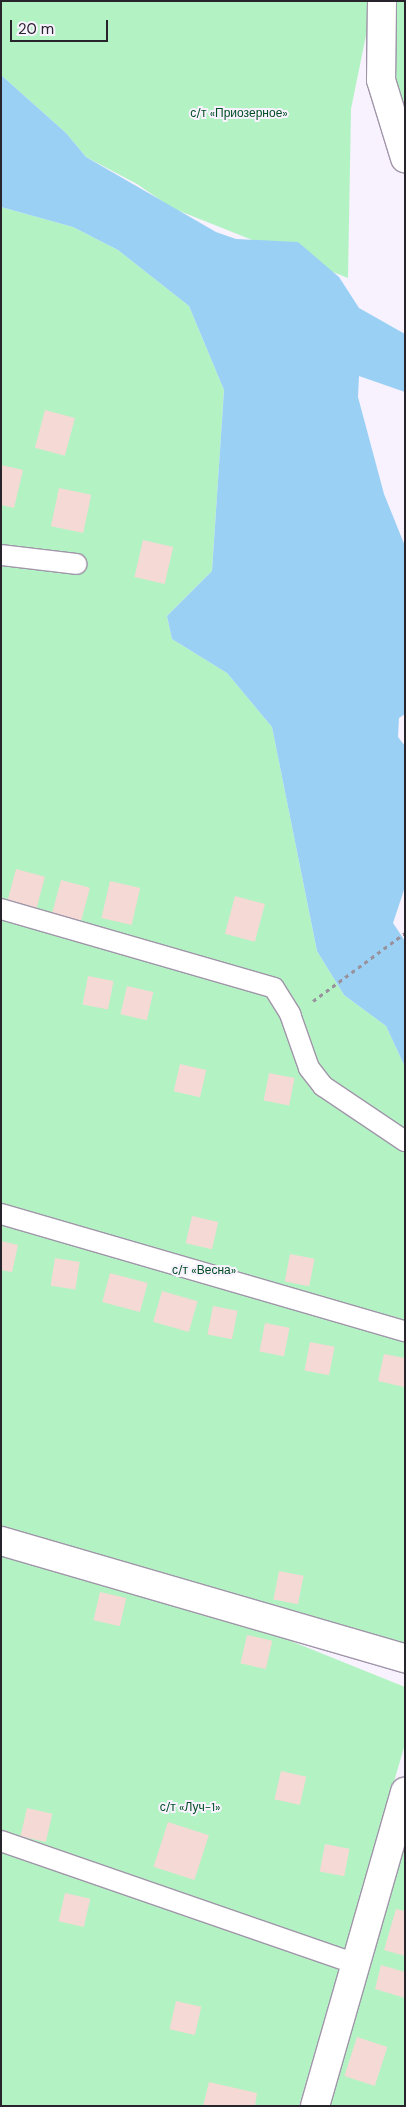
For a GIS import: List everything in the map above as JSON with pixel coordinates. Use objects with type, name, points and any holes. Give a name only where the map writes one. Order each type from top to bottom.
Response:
[{"type":"street","points":[[382,1],[381,80],[405,158]]},
{"type":"street","points":[[1,1541],[405,1658]]},
{"type":"street","points":[[315,2106],[405,1792]]},
{"type":"lane","points":[[1,554],[76,564]]},
{"type":"lane","points":[[1,909],[274,988],[290,1014],[309,1068],[323,1086],[405,1140]]},
{"type":"lane","points":[[1,1214],[405,1331]]},
{"type":"lane","points":[[1,1841],[357,1964]]},
{"type":"path","points":[[319,998],[405,933]]},
{"type":"green space","name":"с/т «Приозерное»","points":[[1,1],[373,1],[351,109],[348,278],[172,208],[137,184],[86,157],[66,133],[1,75]]},
{"type":"green space","points":[[394,1],[405,1],[405,127],[396,107]]},
{"type":"green space","name":"с/т «Весна»","points":[[1,207],[73,227],[118,250],[189,306],[224,390],[212,571],[167,616],[172,639],[227,673],[272,727],[317,951],[344,995],[386,1026],[405,1067],[405,1649],[1,1530]]},
{"type":"green space","name":"с/т «Луч-1»","points":[[1,1554],[271,1633],[405,1687],[405,1744],[299,2106],[1,2106]]},
{"type":"green space","points":[[405,1828],[405,2106],[326,2106]]},
{"type":"water","points":[[1,75],[66,133],[86,157],[216,232],[236,239],[298,242],[339,277],[359,308],[405,334],[405,392],[359,376],[358,397],[384,494],[405,546],[405,714],[399,718],[398,737],[405,746],[405,887],[393,923],[405,941],[405,1067],[386,1026],[344,995],[317,951],[272,727],[227,673],[172,639],[167,616],[212,571],[224,390],[189,306],[118,250],[73,227],[1,207]]},
{"type":"building","points":[[45,410],[75,418],[65,456],[35,448]]},
{"type":"building","points":[[1,465],[23,470],[14,508],[1,505]]},
{"type":"building","points":[[59,488],[91,495],[83,533],[51,526]]},
{"type":"building","points":[[143,540],[173,547],[165,584],[134,577]]},
{"type":"building","points":[[16,869],[45,877],[35,914],[6,907]]},
{"type":"building","points":[[61,880],[90,888],[80,925],[51,918]]},
{"type":"building","points":[[110,881],[140,888],[132,925],[101,918]]},
{"type":"building","points":[[235,896],[265,904],[255,942],[225,934]]},
{"type":"building","points":[[88,976],[114,981],[108,1009],[82,1004]]},
{"type":"building","points":[[127,986],[153,992],[147,1020],[120,1014]]},
{"type":"building","points":[[180,1064],[206,1070],[200,1097],[174,1091]]},
{"type":"building","points":[[269,1073],[295,1078],[289,1105],[264,1100]]},
{"type":"building","points":[[192,1216],[218,1222],[212,1249],[186,1243]]},
{"type":"building","points":[[1,1241],[18,1245],[12,1272],[1,1270]]},
{"type":"building","points":[[290,1254],[315,1259],[309,1286],[285,1281]]},
{"type":"building","points":[[55,1258],[80,1262],[75,1290],[51,1286]]},
{"type":"building","points":[[110,1273],[148,1283],[140,1312],[102,1302]]},
{"type":"building","points":[[162,1291],[198,1301],[189,1332],[153,1322]]},
{"type":"building","points":[[213,1306],[238,1311],[232,1339],[207,1334]]},
{"type":"building","points":[[265,1323],[290,1328],[284,1356],[259,1351]]},
{"type":"building","points":[[310,1342],[335,1347],[329,1375],[304,1370]]},
{"type":"building","points":[[384,1354],[405,1358],[404,1387],[378,1381]]},
{"type":"building","points":[[279,1571],[304,1576],[298,1604],[273,1599]]},
{"type":"building","points":[[100,1592],[126,1598],[120,1626],[93,1620]]},
{"type":"building","points":[[247,1635],[272,1641],[266,1669],[240,1663]]},
{"type":"building","points":[[281,1771],[306,1777],[300,1805],[274,1799]]},
{"type":"building","points":[[27,1808],[52,1814],[46,1842],[20,1836]]},
{"type":"building","points":[[168,1822],[209,1835],[194,1880],[153,1867]]},
{"type":"building","points":[[325,1844],[350,1849],[344,1876],[320,1871]]},
{"type":"building","points":[[65,1893],[90,1899],[84,1927],[58,1921]]},
{"type":"building","points":[[396,1909],[405,1911],[405,1956],[384,1950]]},
{"type":"building","points":[[381,1965],[405,1972],[405,1998],[375,1989]]},
{"type":"building","points":[[176,2001],[201,2007],[195,2035],[169,2029]]},
{"type":"building","points":[[357,2037],[387,2047],[375,2086],[344,2076]]},
{"type":"building","points":[[209,2082],[257,2093],[255,2106],[203,2106]]}]
